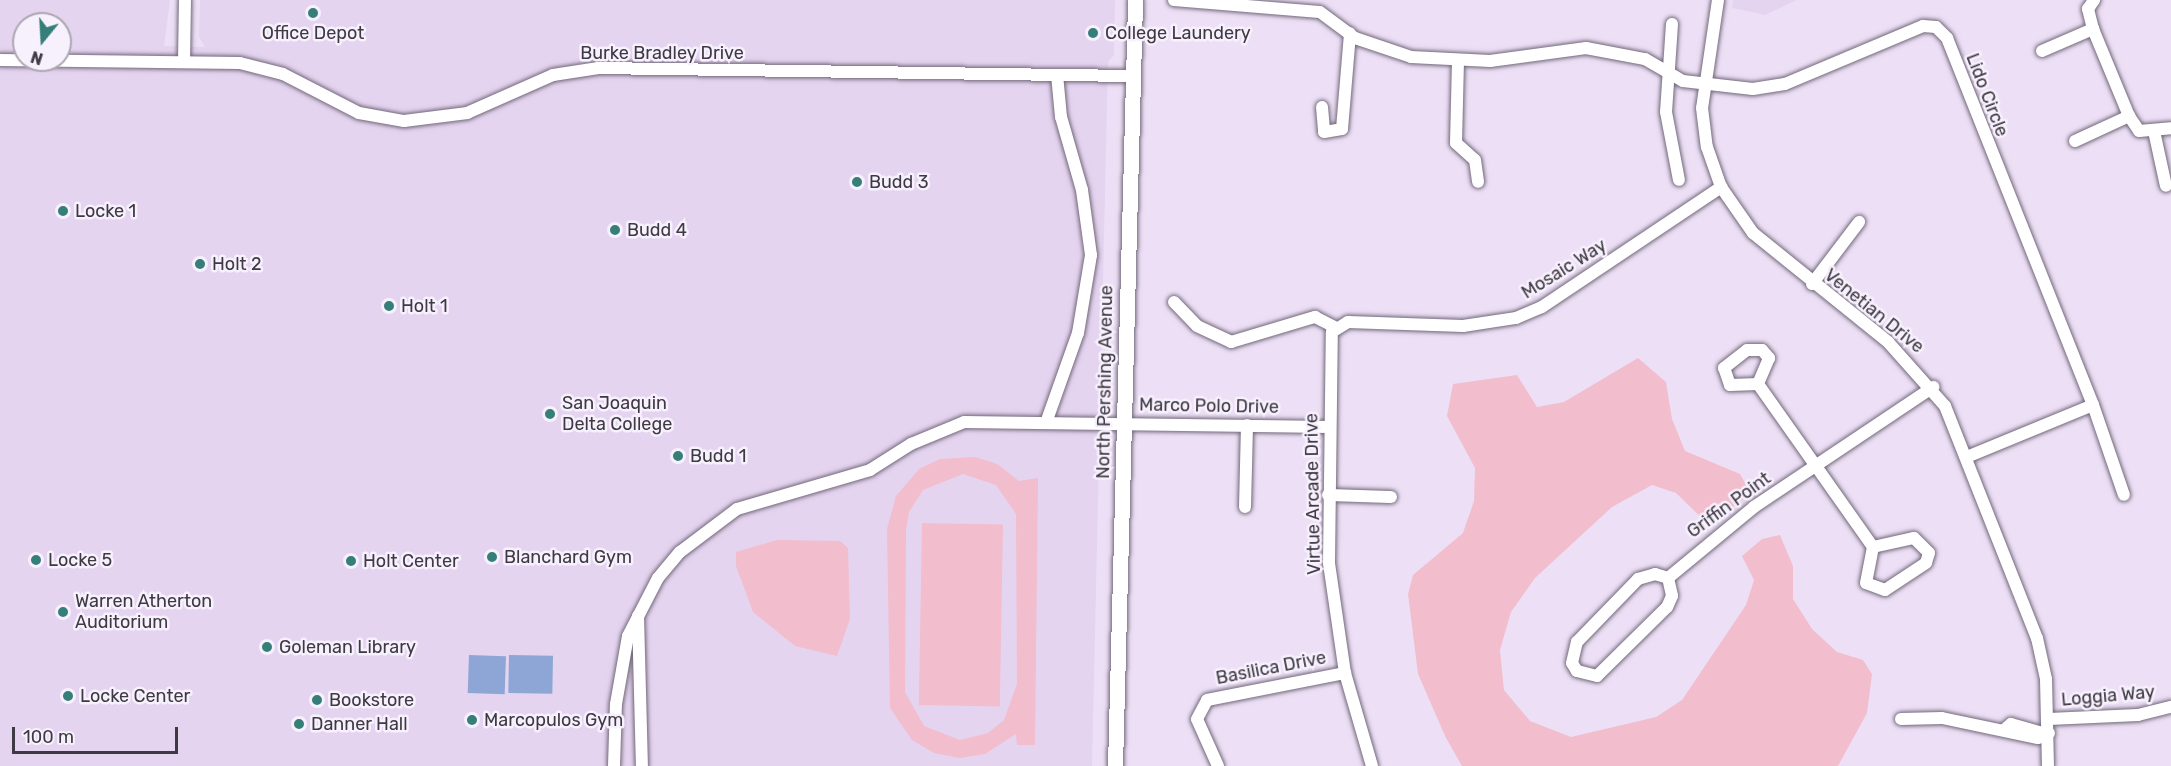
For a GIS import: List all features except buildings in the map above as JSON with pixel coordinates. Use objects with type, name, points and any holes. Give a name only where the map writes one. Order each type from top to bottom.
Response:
[{"type":"main road","name":"North Pershing Avenue","points":[[1115,766],[1135,0]]},
{"type":"street","points":[[184,62],[185,0]]},
{"type":"street","points":[[1174,0],[1320,12],[1350,33],[1411,57],[1458,61],[1586,48],[1645,59],[1671,74],[1704,86]]},
{"type":"street","name":"Venetian Drive","points":[[1718,0],[1704,86],[1704,130],[1722,187],[1753,233],[1812,284],[1888,342],[1933,387],[1969,456],[2037,638],[2049,719],[2046,733],[2048,766]]},
{"type":"street","points":[[2094,0],[2088,9],[2093,29],[2129,116],[2139,131],[2171,128]]},
{"type":"street","points":[[1672,24],[1671,74],[1666,121],[1679,180]]},
{"type":"street","name":"Lido Circle","points":[[1704,86],[1785,84],[1923,26],[1943,32],[2093,405],[2124,495]]},
{"type":"street","points":[[2042,51],[2093,29]]},
{"type":"street","points":[[1322,108],[1324,132],[1342,129],[1350,33]]},
{"type":"street","name":"Burke Bradley Drive","points":[[0,60],[184,62],[261,67],[359,113],[404,121],[467,113],[553,75],[598,68],[1132,76]]},
{"type":"street","points":[[1458,61],[1456,143],[1475,160],[1478,182]]},
{"type":"street","points":[[1047,420],[1078,333],[1091,255],[1082,190],[1060,117],[1057,75]]},
{"type":"street","points":[[2075,141],[2129,116]]},
{"type":"street","points":[[2154,131],[2166,186]]},
{"type":"street","name":"Mosaic Way","points":[[1335,327],[1348,322],[1463,326],[1516,318],[1542,307],[1722,187]]},
{"type":"street","points":[[1812,284],[1859,222]]},
{"type":"street","points":[[1174,302],[1197,326],[1231,342],[1315,317],[1335,327]]},
{"type":"street","name":"Virtue Arcade Drive","points":[[1335,327],[1329,340],[1329,563],[1345,673],[1372,766]]},
{"type":"street","points":[[1758,384],[1873,547]]},
{"type":"street","name":"Griffin Point","points":[[1668,578],[1754,507],[1933,387]]},
{"type":"street","points":[[1969,456],[2093,405]]},
{"type":"street","points":[[614,766],[620,665],[638,614],[680,552],[737,509],[870,470],[954,425],[1047,420],[1124,423]]},
{"type":"street","name":"Marco Polo Drive","points":[[1124,423],[1329,427]]},
{"type":"street","points":[[1245,507],[1247,425]]},
{"type":"street","points":[[1328,495],[1391,497]]},
{"type":"street","points":[[1914,538],[1929,554],[1912,573],[1885,590],[1874,589],[1866,583],[1864,571],[1873,547],[1914,538]]},
{"type":"street","points":[[1655,574],[1668,578],[1672,597],[1667,607],[1597,676],[1577,671],[1572,663],[1577,642],[1638,579],[1655,574]]},
{"type":"street","points":[[638,614],[642,766]]},
{"type":"street","name":"Basilica Drive","points":[[1218,766],[1197,719],[1207,700],[1345,673]]},
{"type":"street","name":"Loggia Way","points":[[2049,719],[2138,715],[2171,707]]},
{"type":"street","points":[[1901,719],[1942,718],[2005,729],[2012,724],[2046,733]]},
{"type":"shaded area","name":"San Joaquin Delta College","points":[[0,0],[170,0],[164,46],[205,47],[199,37],[200,0],[1115,0],[1114,55],[1108,62],[1092,766],[0,766]]},
{"type":"shaded area","points":[[1733,0],[1797,0],[1765,15],[1732,8]]},
{"type":"shaded area","points":[[1638,358],[1666,382],[1672,419],[1685,451],[1740,474],[1751,494],[1708,524],[1676,493],[1652,485],[1612,507],[1535,578],[1511,612],[1500,650],[1504,690],[1530,721],[1571,737],[1656,717],[1682,700],[1746,605],[1754,580],[1742,556],[1762,539],[1780,535],[1793,566],[1793,599],[1812,629],[1837,652],[1863,660],[1872,674],[1867,713],[1838,766],[1462,766],[1446,738],[1418,674],[1408,594],[1413,575],[1463,533],[1474,501],[1475,468],[1447,416],[1453,384],[1517,375],[1537,407],[1564,402]]},
{"type":"shaded area","points":[[975,457],[997,464],[1019,481],[1038,478],[1035,745],[1017,745],[1016,734],[985,754],[960,758],[934,753],[912,740],[890,708],[887,529],[896,496],[919,469],[940,459]],"holes":[[[963,474],[996,485],[1016,514],[1017,684],[1004,720],[988,733],[960,740],[924,726],[905,692],[906,530],[909,512],[923,490]]]},
{"type":"shaded area","points":[[922,523],[1003,524],[1000,706],[919,705]]},
{"type":"shaded area","points":[[777,540],[840,541],[848,548],[850,619],[837,656],[795,646],[753,612],[736,566],[736,552]]},
{"type":"water","points":[[469,655],[506,656],[505,694],[468,693]]},
{"type":"water","points":[[509,655],[553,656],[552,694],[508,693]]},
{"type":"place","name":"Office Depot","points":[[313,13]]},
{"type":"place","name":"College Laundery","points":[[1093,33]]},
{"type":"place","name":"Budd 3","points":[[857,182]]},
{"type":"place","name":"Locke 1","points":[[63,211]]},
{"type":"place","name":"Budd 4","points":[[615,230]]},
{"type":"place","name":"Holt 2","points":[[200,264]]},
{"type":"place","name":"Holt 1","points":[[389,306]]},
{"type":"place","name":"San Joaquin Delta College","points":[[550,414]]},
{"type":"place","name":"Budd 1","points":[[678,456]]},
{"type":"place","name":"Blanchard Gym","points":[[492,557]]},
{"type":"place","name":"Locke 5","points":[[36,560]]},
{"type":"place","name":"Holt Center","points":[[351,561]]},
{"type":"place","name":"Warren Atherton Auditorium","points":[[63,612]]},
{"type":"place","name":"Goleman Library","points":[[267,647]]},
{"type":"place","name":"Locke Center","points":[[68,696]]},
{"type":"place","name":"Bookstore","points":[[317,700]]},
{"type":"place","name":"Marcopulos Gym","points":[[472,720]]},
{"type":"place","name":"Danner Hall","points":[[299,724]]}]
